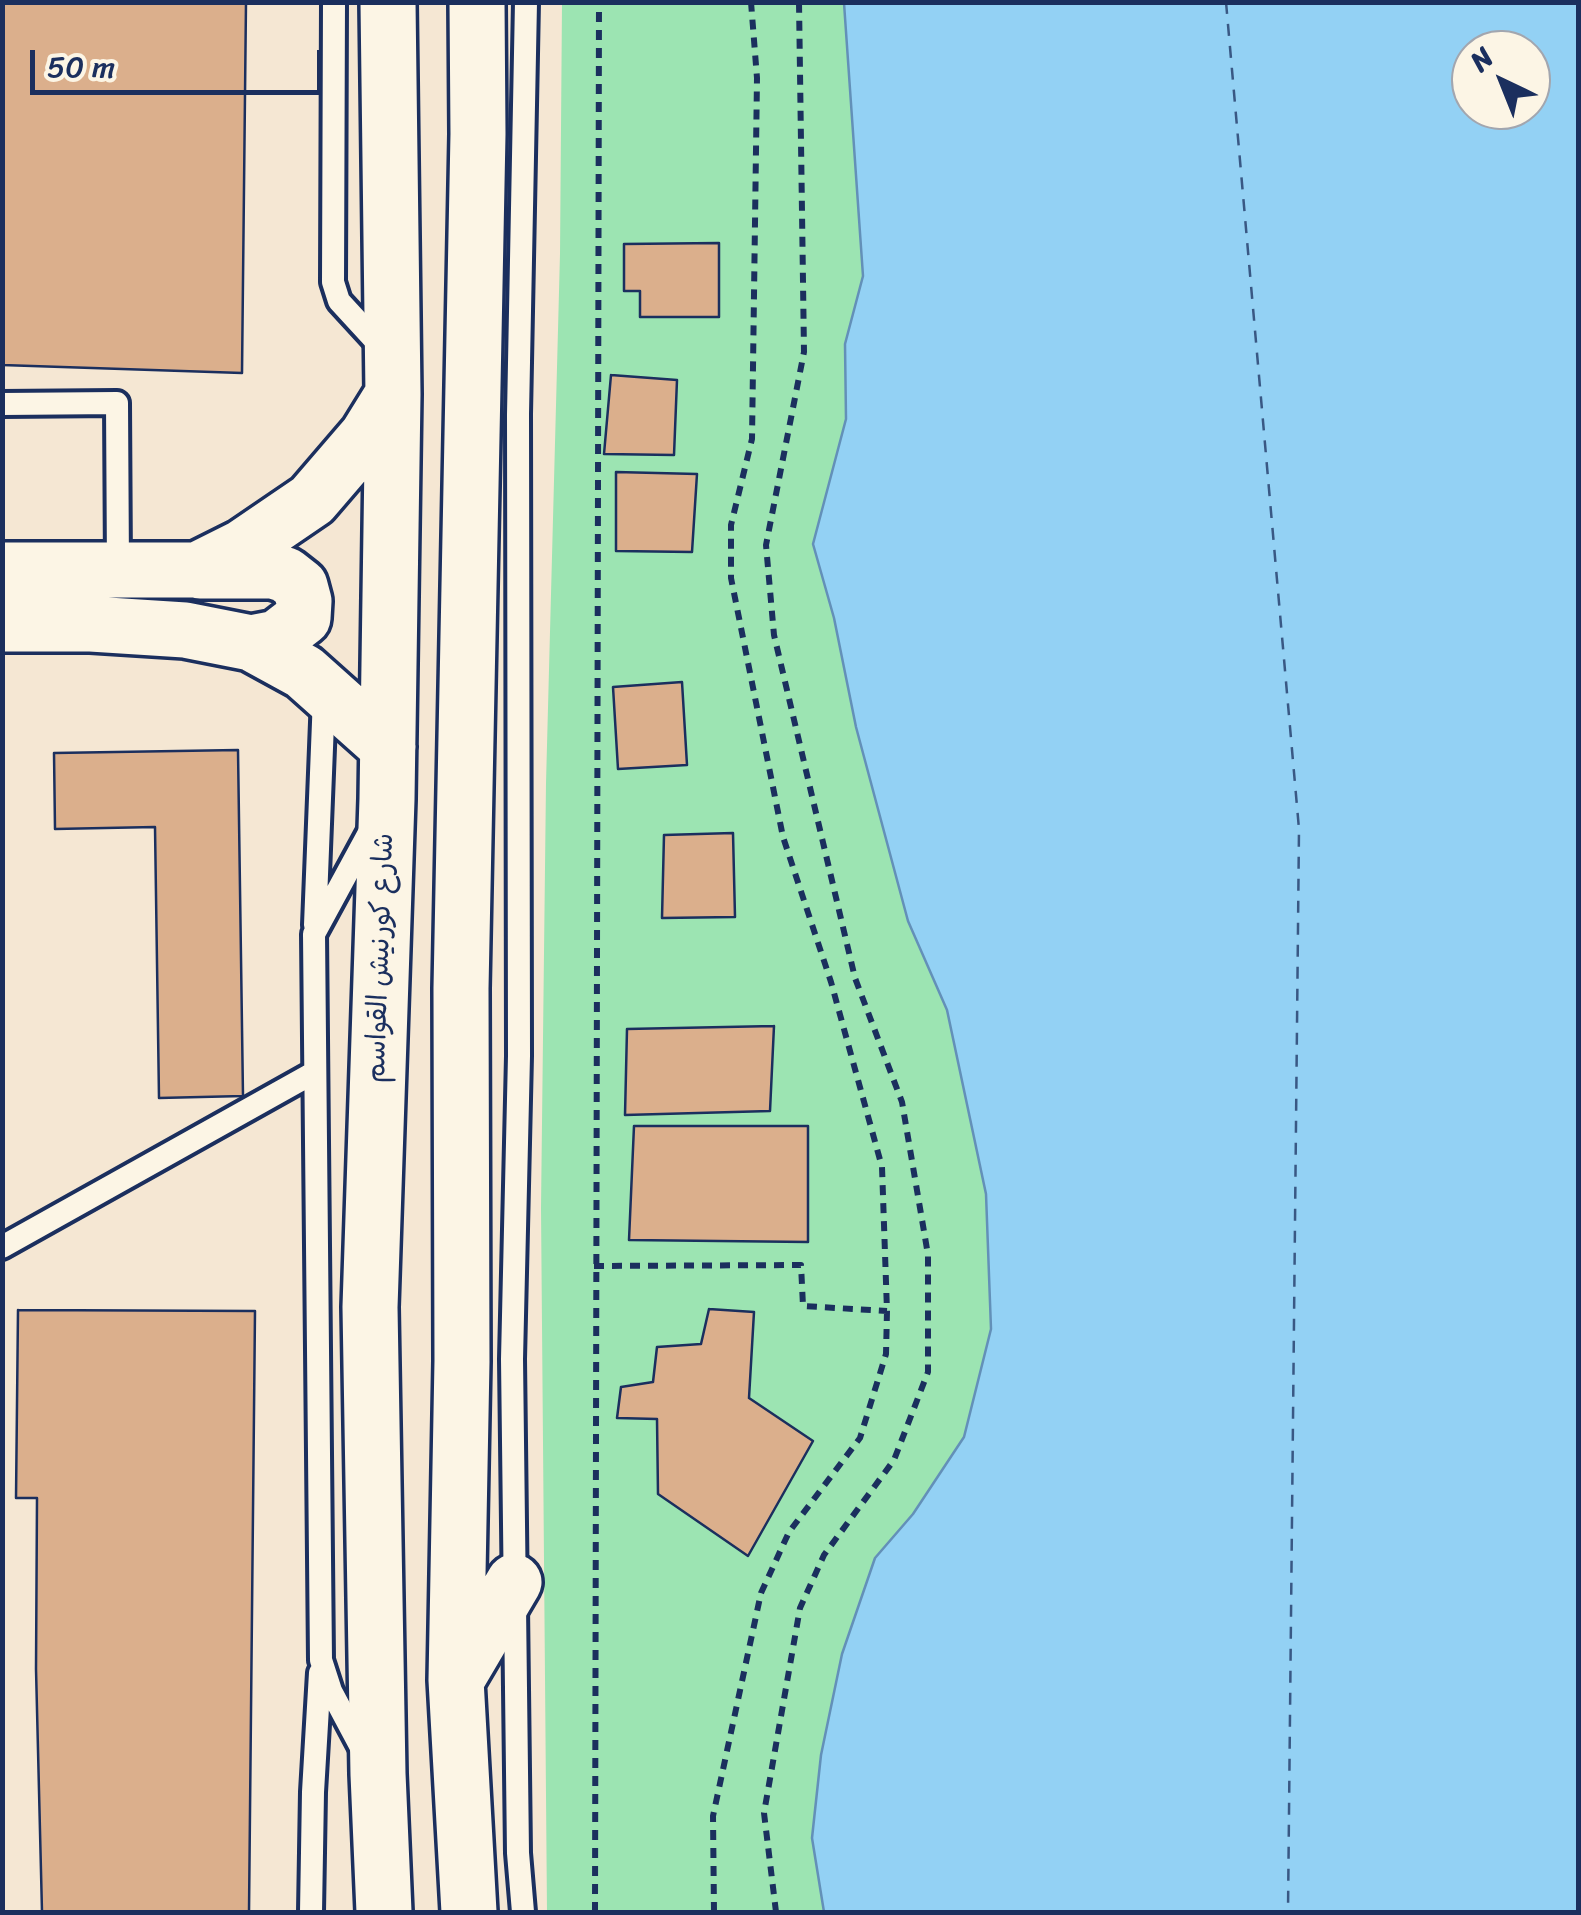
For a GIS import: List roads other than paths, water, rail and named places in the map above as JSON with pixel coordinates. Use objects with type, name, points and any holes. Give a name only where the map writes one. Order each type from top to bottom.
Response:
[{"type":"main road","points":[[356,2],[388,66]]},
{"type":"main road","name":"شارع كورنيش القواسم","points":[[384,1912],[370,1307],[387,773],[392,376],[388,2]]},
{"type":"main road","points":[[468,1912],[456,1680],[462,1361],[461,988],[478,134],[477,2]]},
{"type":"main road","points":[[198,570],[243,547],[312,500],[367,436],[392,376]]},
{"type":"main road","points":[[2,570],[273,571],[286,576],[300,586],[303,618],[277,638],[251,643]]},
{"type":"main road","points":[[2,624],[185,630],[251,643],[304,672],[324,688],[387,773]]},
{"type":"main road","points":[[456,1680],[514,1582]]},
{"type":"lane","points":[[334,2],[333,282],[339,301],[392,376]]},
{"type":"lane","points":[[523,1912],[518,1853],[512,1359],[520,1056],[518,414],[526,2]]},
{"type":"lane","points":[[2,404],[117,403],[118,570]]},
{"type":"lane","points":[[311,1912],[312,1809],[321,1660],[314,934],[324,688]]},
{"type":"lane","points":[[314,934],[387,773]]},
{"type":"lane","points":[[2,1247],[315,1072]]},
{"type":"lane","points":[[321,1660],[346,1722],[378,1774]]},
{"type":"water","points":[[844,3],[1578,3],[1578,1912],[824,1912],[812,1838],[821,1755],[842,1654],[875,1558],[913,1514],[964,1437],[991,1329],[986,1194],[947,1010],[908,921],[856,727],[834,618],[813,544],[846,419],[845,344],[863,276]]}]
